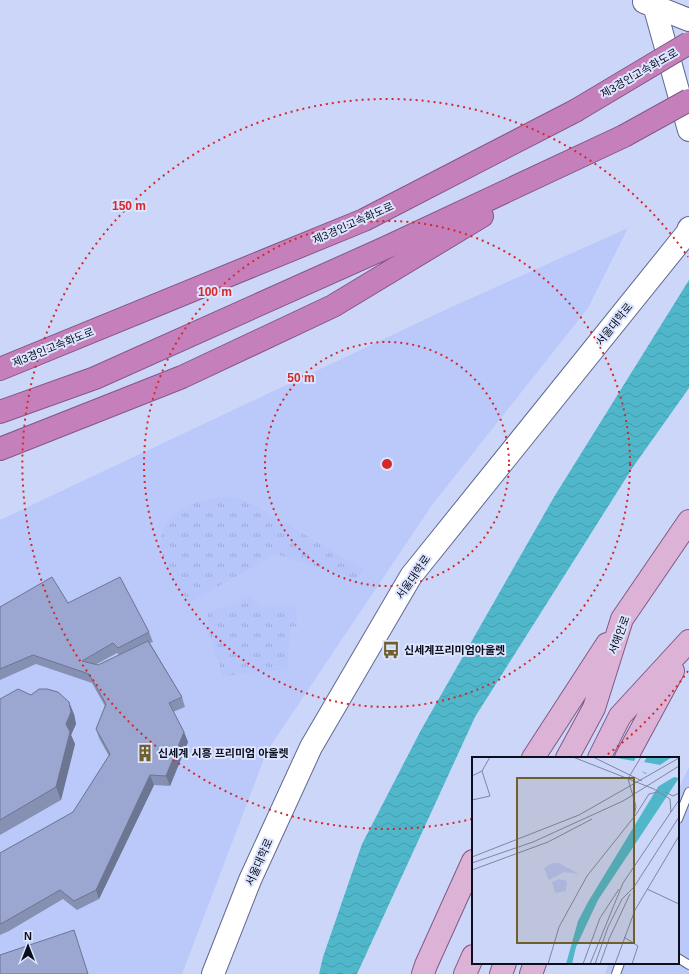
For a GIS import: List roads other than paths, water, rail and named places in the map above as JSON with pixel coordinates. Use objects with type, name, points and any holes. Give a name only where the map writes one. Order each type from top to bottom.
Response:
[{"type":"highway","name":"제3경인고속화도로","points":[[0,369],[364,220],[575,111],[689,44]]},
{"type":"highway","points":[[0,412],[95,378],[385,248],[624,136],[689,100]]},
{"type":"highway","points":[[0,449],[182,377],[332,306],[584,155]]},
{"type":"main road","points":[[650,2],[689,20]]},
{"type":"main road","points":[[650,2],[689,130]]},
{"type":"main road","name":"서울대학로","points":[[213,974],[250,880],[311,747],[411,576],[688,231]]},
{"type":"main road","name":"서해안로","points":[[568,757],[594,708],[622,619],[689,522]]},
{"type":"main road","points":[[534,757],[622,619]]},
{"type":"main road","points":[[600,757],[620,716],[689,641]]},
{"type":"main road","points":[[627,757],[689,641]]},
{"type":"main road","points":[[423,974],[472,863]]},
{"type":"main road","points":[[465,974],[472,958]]},
{"type":"main road","points":[[501,974],[505,964]]},
{"type":"main road","points":[[531,974],[535,964]]},
{"type":"lane","points":[[679,817],[689,792]]},
{"type":"lane","points":[[679,959],[689,965]]},
{"type":"lane","points":[[616,974],[620,964]]},
{"type":"water","points":[[689,280],[689,388],[633,467],[475,717],[357,974],[319,974],[323,957],[362,844],[421,730],[554,497]]},
{"type":"place","name":"신세계프리미엄아울렛","points":[[391,650]]},
{"type":"place","name":"신세계 시흥 프리미엄 아울렛","points":[[145,753]]}]
